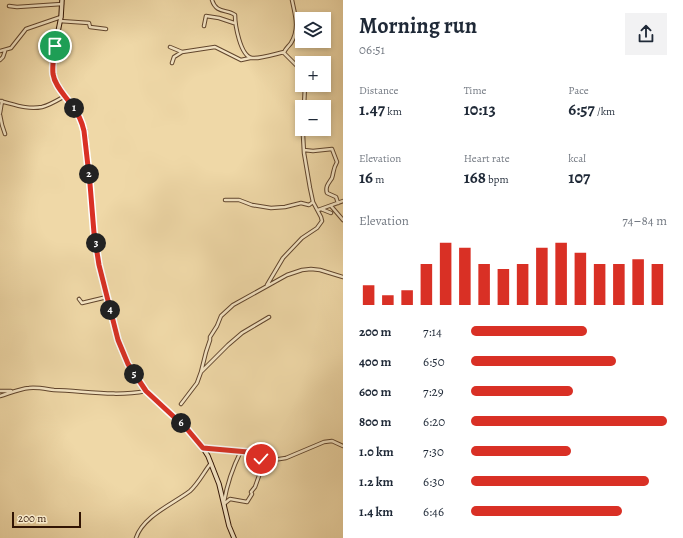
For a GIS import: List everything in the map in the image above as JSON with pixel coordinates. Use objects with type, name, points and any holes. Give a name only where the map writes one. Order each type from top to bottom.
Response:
[{"type":"street","points":[[212,0],[217,8],[224,12],[233,13],[235,16],[234,23],[241,44],[251,58]]},
{"type":"street","points":[[172,63],[174,57],[182,52],[215,47],[241,60],[284,52],[290,44],[297,27],[292,0]]},
{"type":"street","points":[[9,6],[25,7],[62,2],[61,19],[55,46],[53,71],[56,84],[80,120],[84,131],[94,233],[99,265],[118,340],[128,364],[146,391],[179,421],[203,448],[211,463],[219,484],[223,504],[234,538]]},
{"type":"street","points":[[204,26],[206,16],[219,18],[234,23]]},
{"type":"street","points":[[0,51],[13,46],[26,29],[61,19],[89,23],[90,27],[106,29]]},
{"type":"street","points":[[170,47],[182,52]]},
{"type":"street","points":[[0,60],[3,57],[5,50]]},
{"type":"street","points":[[284,52],[284,54],[295,63]]},
{"type":"street","points":[[5,134],[0,114],[1,101],[34,108],[46,106],[65,96]]},
{"type":"street","points":[[267,286],[283,258],[298,242],[317,228],[321,223],[322,218],[319,209],[313,202],[304,150],[303,136]]},
{"type":"street","points":[[304,150],[313,151],[332,149],[337,162],[333,168],[332,178],[326,189],[327,193],[336,197],[338,203]]},
{"type":"street","points":[[225,200],[238,200],[252,206],[280,208],[301,203],[309,205],[313,202]]},
{"type":"street","points":[[319,209],[343,201]]},
{"type":"street","points":[[331,206],[343,218]]},
{"type":"street","points":[[319,209],[331,213]]},
{"type":"street","points":[[181,404],[197,383],[210,337],[220,316],[233,305],[293,272],[308,269],[320,270],[343,278]]},
{"type":"street","points":[[79,299],[82,303],[107,296]]},
{"type":"street","points":[[201,372],[242,333],[269,317]]},
{"type":"street","points":[[0,396],[14,391],[31,388],[102,394],[135,393],[146,391]]},
{"type":"street","points":[[0,391],[14,391]]},
{"type":"street","points":[[203,448],[241,451],[252,454],[261,459],[273,460],[286,458],[324,442],[332,441],[343,446]]},
{"type":"street","points":[[223,504],[225,491],[241,451]]},
{"type":"street","points":[[136,538],[140,529],[154,516],[193,488],[211,463]]},
{"type":"street","points":[[223,504],[230,499],[247,502],[252,494],[251,492],[255,487],[260,473]]},
{"type":"route","points":[[55,46],[53,75],[56,84],[73,106],[83,124],[86,139],[92,200],[91,209],[99,265],[118,340],[128,364],[149,395],[170,412],[203,448],[248,452],[261,459]]}]
